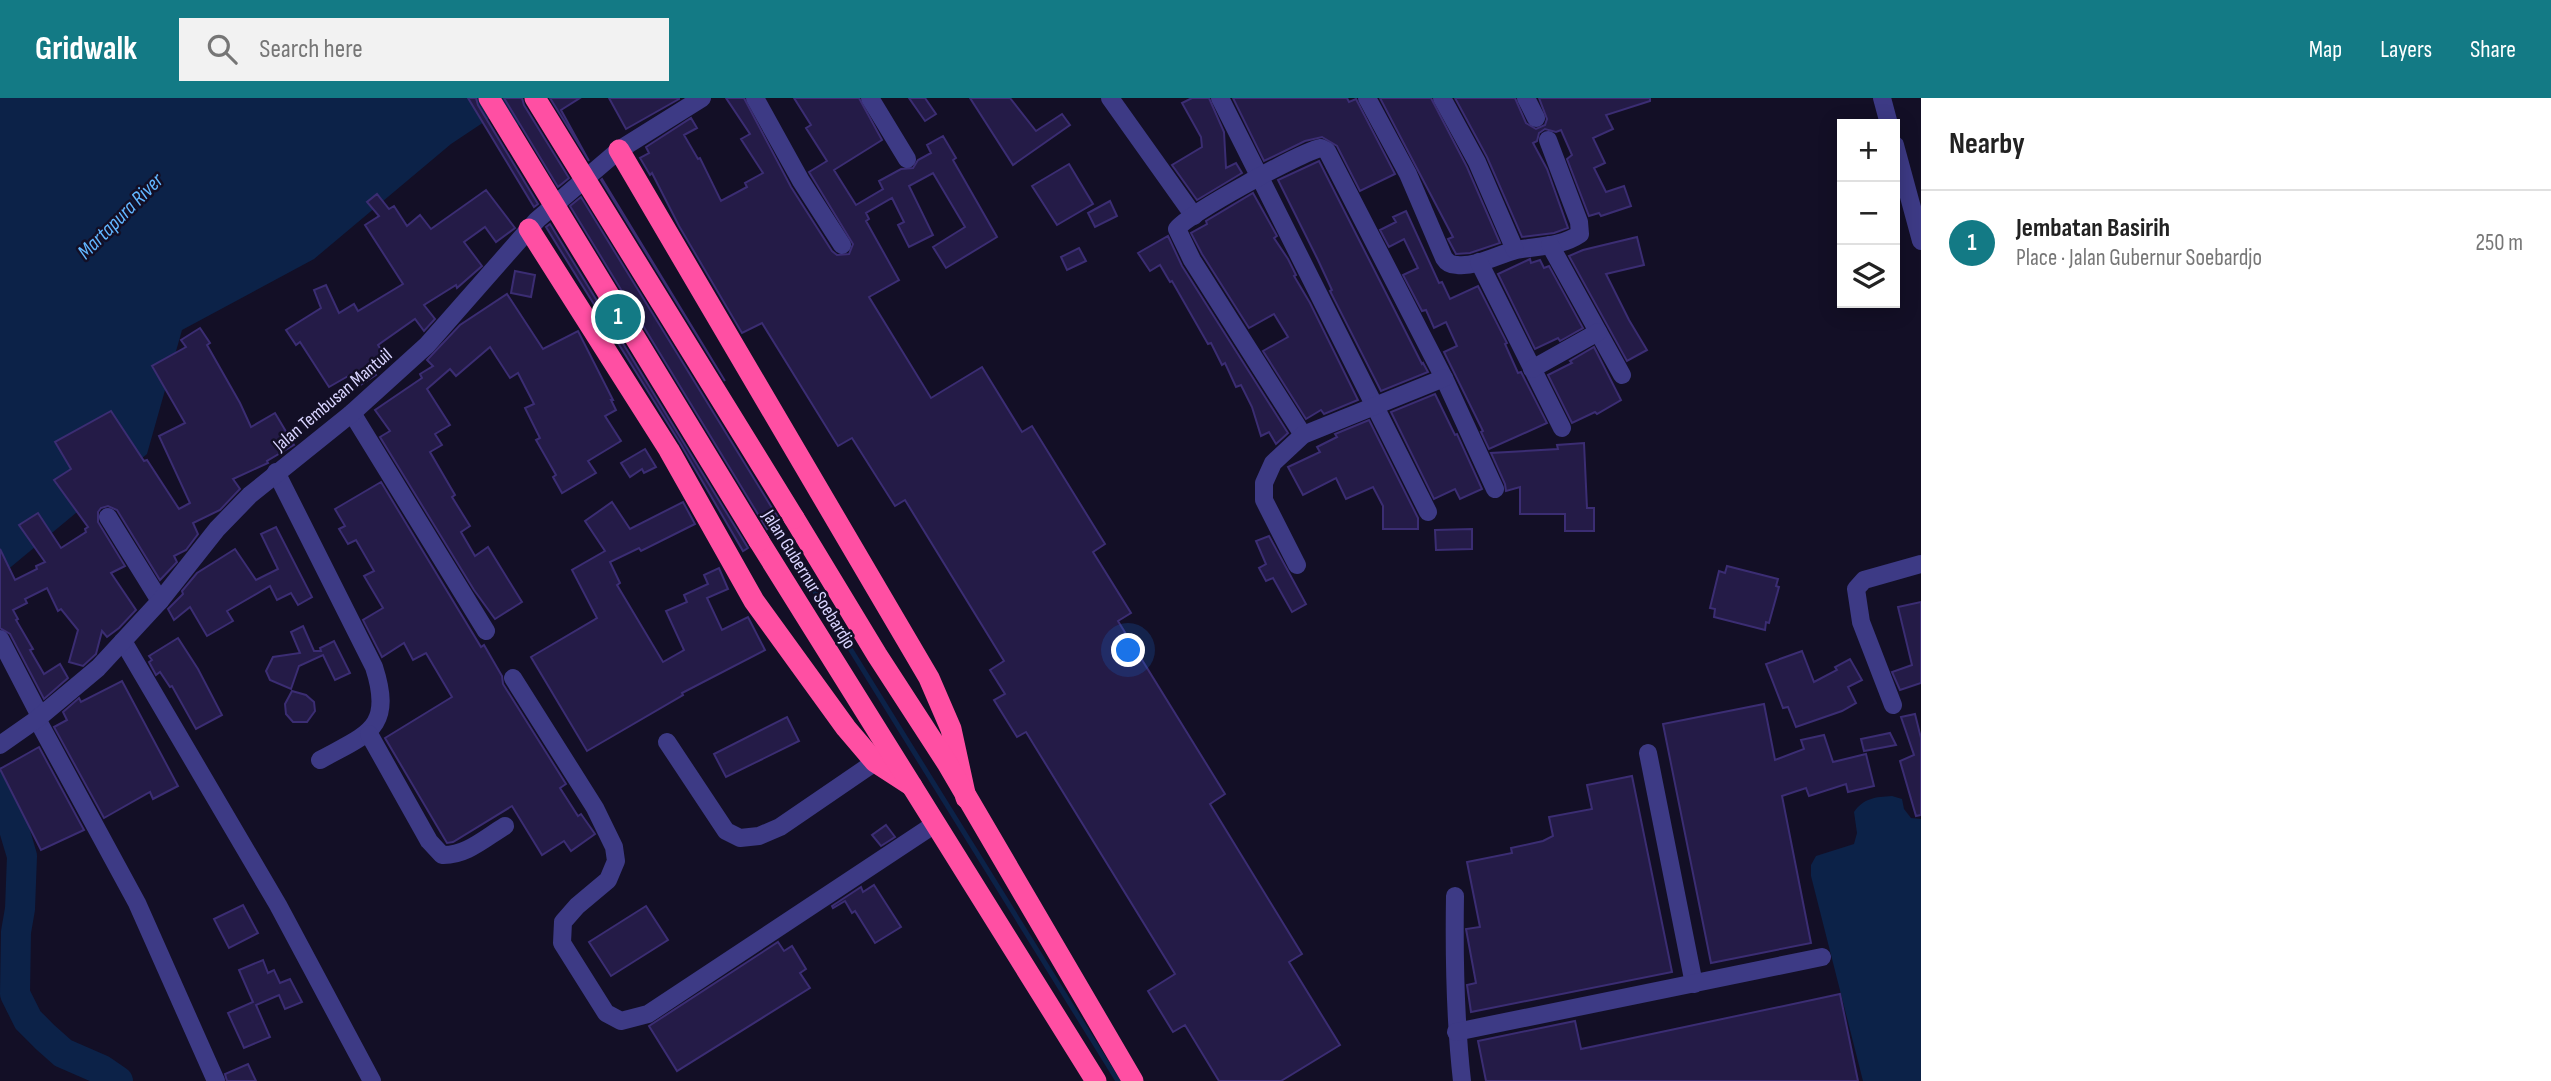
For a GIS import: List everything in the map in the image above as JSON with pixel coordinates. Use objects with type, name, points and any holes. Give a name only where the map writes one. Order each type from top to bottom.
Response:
[{"type":"highway","name":"Jalan Gubernur Soebardjo","points":[[489,98],[760,541],[1096,1081]]},
{"type":"highway","name":"Jalan Gubernur Soebardjo","points":[[536,98],[966,798],[1133,1081]]},
{"type":"highway","points":[[619,150],[929,677],[951,729],[966,798]]},
{"type":"highway","points":[[529,229],[669,450],[754,601],[846,728],[875,762],[912,786]]},
{"type":"highway","points":[[831,578],[860,561]]},
{"type":"street","name":"Jalan Tembusan Mantuil","points":[[7,740],[98,668],[160,601],[217,529],[250,495],[352,413],[427,345],[529,229],[619,150],[702,98]]},
{"type":"street","points":[[755,98],[801,181],[842,245]]},
{"type":"street","points":[[870,98],[907,159]]},
{"type":"street","points":[[1110,98],[1194,216]]},
{"type":"street","points":[[1220,98],[1428,512]]},
{"type":"street","points":[[1367,98],[1408,174],[1446,262],[1460,266],[1515,250],[1550,245],[1576,237],[1580,229],[1548,141]]},
{"type":"street","points":[[1442,98],[1477,162],[1515,250]]},
{"type":"street","points":[[1526,98],[1536,118]]},
{"type":"street","points":[[1882,98],[1888,119]]},
{"type":"street","points":[[1303,435],[1192,260],[1177,229],[1179,225],[1260,178],[1318,148],[1326,151],[1444,378],[1495,489]]},
{"type":"street","points":[[1900,163],[1921,241]]},
{"type":"street","points":[[1550,245],[1622,375]]},
{"type":"street","points":[[1479,262],[1562,428]]},
{"type":"street","points":[[1532,369],[1598,332]]},
{"type":"street","points":[[1297,565],[1264,500],[1268,471],[1273,463],[1303,435],[1444,378]]},
{"type":"street","points":[[352,413],[486,631]]},
{"type":"street","points":[[276,472],[374,667],[381,701],[379,719],[369,734],[320,760]]},
{"type":"street","points":[[108,517],[160,601]]},
{"type":"street","points":[[1893,705],[1861,622],[1856,589],[1864,580],[1921,564]]},
{"type":"street","points":[[0,639],[137,903],[215,1081]]},
{"type":"street","points":[[122,641],[278,905],[372,1081]]},
{"type":"street","points":[[513,677],[595,808],[614,847],[616,861],[608,880],[577,906],[563,922],[562,943],[606,1013],[621,1021],[648,1014],[935,824]]},
{"type":"street","points":[[369,734],[429,841],[442,855],[466,851],[505,826]]},
{"type":"street","points":[[667,742],[726,831],[740,838],[759,836],[780,827],[875,762]]},
{"type":"street","points":[[1647,753],[1694,984]]},
{"type":"street","points":[[1455,896],[1456,1032],[1462,1081]]},
{"type":"street","points":[[1456,1032],[1822,957]]},
{"type":"water","name":"Martapura River","points":[[0,98],[516,98],[451,144],[314,259],[182,330],[147,454],[0,576]]},
{"type":"water","points":[[1892,796],[1902,799],[1904,809],[1911,818],[1921,819],[1921,1081],[1863,1081],[1811,876],[1811,865],[1816,856],[1854,844],[1857,833],[1854,812],[1858,807],[1870,799]]},
{"type":"building","points":[[468,98],[476,98],[538,204],[534,207]]},
{"type":"building","points":[[504,98],[522,98],[569,178],[558,187]]},
{"type":"building","points":[[550,98],[580,98],[561,110],[589,161]]},
{"type":"building","points":[[609,98],[679,98],[679,99],[626,129]]},
{"type":"building","points":[[726,98],[744,98],[791,187],[837,255],[849,254],[853,244],[809,172],[827,161],[806,128],[811,125],[794,98],[859,98],[882,140],[834,170],[856,205],[883,189],[879,181],[901,169],[913,168],[918,160],[931,153],[927,145],[943,136],[956,158],[953,160],[997,237],[946,268],[933,247],[965,227],[933,173],[909,186],[933,235],[909,247],[898,225],[904,222],[892,198],[866,213],[869,219],[866,221],[899,280],[869,297],[931,398],[982,367],[1022,432],[1032,426],[1105,544],[1093,552],[1131,613],[1118,621],[1225,794],[1210,804],[1302,954],[1289,962],[1340,1045],[1281,1081],[1219,1081],[1185,1025],[1173,1032],[1148,991],[1175,974],[1026,732],[1017,737],[994,700],[1005,694],[990,670],[1004,661],[905,500],[895,506],[852,438],[838,446],[762,323],[742,333],[679,226],[652,173],[650,175],[640,158],[649,153],[646,147],[691,118],[697,128],[684,135],[698,159],[700,158],[721,201],[747,187],[745,183],[763,173],[741,139],[750,134]]},
{"type":"building","points":[[909,98],[925,98],[936,114],[925,121]]},
{"type":"building","points":[[970,98],[1010,98],[1036,131],[1062,114],[1070,125],[1013,165]]},
{"type":"building","points":[[1192,98],[1209,98],[1224,132],[1226,168],[1236,163],[1242,173],[1197,200],[1172,165],[1202,147],[1201,137],[1182,103]]},
{"type":"building","points":[[1233,98],[1347,98],[1349,102],[1356,99],[1395,174],[1360,191],[1337,146],[1322,137],[1305,141],[1264,161]]},
{"type":"building","points":[[1380,98],[1431,98],[1467,167],[1500,243],[1470,253],[1456,254],[1448,239],[1453,237]]},
{"type":"building","points":[[1455,98],[1515,98],[1526,123],[1536,129],[1545,125],[1547,119],[1539,98],[1650,98],[1650,101],[1606,115],[1613,129],[1593,138],[1605,163],[1594,168],[1606,192],[1624,186],[1631,206],[1601,216],[1599,213],[1589,216],[1567,159],[1572,155],[1561,130],[1556,132],[1545,129],[1533,143],[1547,169],[1568,228],[1554,233],[1522,237],[1487,157]]},
{"type":"building","points":[[1319,161],[1428,372],[1381,391],[1278,180]]},
{"type":"building","points":[[1069,164],[1093,204],[1057,225],[1032,186]]},
{"type":"building","points":[[602,179],[725,381],[601,180]]},
{"type":"building","points":[[486,190],[515,228],[496,242],[485,227],[464,242],[482,266],[457,288],[456,285],[424,305],[435,319],[424,331],[415,319],[378,345],[387,359],[372,368],[376,375],[357,387],[350,375],[329,387],[300,342],[296,345],[286,330],[321,308],[314,290],[326,285],[339,313],[354,304],[358,311],[403,284],[365,225],[379,216],[367,202],[377,194],[389,209],[394,206],[407,226],[420,215],[431,229]]},
{"type":"building","points":[[1253,193],[1358,400],[1324,414],[1321,410],[1306,419],[1263,351],[1288,337],[1274,314],[1249,328],[1191,233]]},
{"type":"building","points":[[581,197],[780,521],[767,529],[570,206]]},
{"type":"building","points":[[1110,201],[1117,216],[1095,227],[1088,213]]},
{"type":"building","points":[[1406,211],[1439,283],[1442,282],[1450,299],[1478,286],[1507,343],[1505,344],[1518,373],[1521,372],[1547,423],[1489,449],[1481,432],[1483,431],[1444,352],[1457,346],[1446,322],[1434,328],[1426,310],[1422,311],[1403,275],[1418,268],[1404,239],[1389,247],[1380,230],[1396,222],[1393,217]]},
{"type":"building","points":[[550,224],[748,548],[743,551],[680,443],[546,227]]},
{"type":"building","points":[[1168,236],[1182,266],[1288,433],[1276,444],[1269,432],[1261,436],[1252,407],[1241,385],[1236,387],[1225,363],[1222,365],[1211,343],[1208,344],[1172,281],[1170,282],[1160,265],[1150,271],[1138,253]]},
{"type":"building","points":[[1637,237],[1644,265],[1606,274],[1647,350],[1627,361],[1569,256]]},
{"type":"building","points":[[1079,248],[1086,261],[1067,270],[1061,257]]},
{"type":"building","points":[[1530,259],[1531,263],[1540,260],[1544,268],[1549,266],[1583,328],[1560,341],[1558,338],[1535,349],[1498,274]]},
{"type":"building","points":[[515,271],[535,275],[531,297],[511,293]]},
{"type":"building","points":[[507,294],[543,349],[578,331],[613,400],[616,410],[605,416],[621,441],[588,461],[596,473],[562,493],[553,477],[556,475],[536,440],[540,438],[525,408],[534,404],[518,373],[510,378],[490,347],[456,376],[450,369],[427,389],[450,425],[435,434],[442,445],[430,452],[470,526],[461,532],[475,556],[488,547],[522,602],[495,619],[474,590],[380,437],[390,431],[375,410],[422,378],[420,374],[433,366],[427,360],[460,325]]},
{"type":"building","points":[[200,328],[251,427],[275,413],[294,445],[267,461],[268,463],[233,479],[240,489],[220,510],[193,523],[198,534],[186,550],[174,556],[177,562],[160,580],[117,510],[108,506],[101,508],[98,522],[125,566],[111,573],[136,610],[107,637],[102,631],[96,654],[83,666],[69,662],[78,630],[61,609],[58,611],[47,588],[25,599],[27,603],[13,610],[33,649],[30,650],[44,674],[60,664],[68,678],[44,699],[10,634],[0,628],[0,549],[15,580],[45,562],[19,525],[38,513],[61,548],[86,532],[88,527],[54,480],[71,469],[55,442],[111,411],[179,509],[190,503],[159,436],[185,423],[152,366],[186,347],[181,340]]},
{"type":"building","points":[[1594,347],[1621,400],[1597,414],[1595,412],[1572,423],[1548,375],[1572,363],[1570,361]]},
{"type":"building","points":[[1435,394],[1482,489],[1460,499],[1455,489],[1434,499],[1391,412]]},
{"type":"building","points":[[1369,420],[1418,518],[1418,529],[1383,529],[1383,506],[1373,487],[1346,499],[1336,478],[1303,495],[1288,467],[1320,452],[1317,447],[1337,437],[1335,434]]},
{"type":"building","points":[[1584,443],[1587,508],[1594,508],[1594,531],[1565,531],[1565,514],[1520,514],[1520,487],[1506,491],[1491,453],[1558,449],[1557,445]]},
{"type":"building","points":[[645,449],[656,467],[644,473],[642,469],[630,477],[621,463]]},
{"type":"building","points":[[381,482],[481,647],[484,645],[502,676],[503,684],[566,784],[560,788],[578,816],[581,814],[595,834],[571,851],[564,841],[542,855],[512,806],[447,843],[385,738],[452,697],[426,653],[413,660],[404,643],[382,657],[363,620],[383,608],[364,576],[374,571],[356,540],[348,544],[339,529],[345,526],[335,509]]},
{"type":"building","points":[[612,502],[630,529],[683,502],[695,524],[641,551],[639,548],[610,562],[620,583],[617,585],[663,662],[684,650],[666,611],[687,602],[684,595],[708,584],[704,575],[719,568],[728,589],[707,598],[722,630],[748,617],[765,650],[682,693],[683,695],[587,751],[531,657],[597,618],[572,570],[605,551],[585,521]]},
{"type":"building","points":[[276,527],[312,597],[298,605],[291,593],[277,600],[270,586],[227,611],[233,621],[207,636],[190,607],[174,620],[168,609],[183,594],[182,591],[197,573],[235,549],[256,580],[278,569],[261,534]]},
{"type":"building","points":[[1472,529],[1472,549],[1436,550],[1435,530]]},
{"type":"building","points":[[1269,536],[1306,604],[1292,612],[1273,578],[1266,581],[1259,568],[1266,564],[1256,541]]},
{"type":"building","points":[[1727,566],[1778,579],[1776,586],[1779,587],[1765,630],[1714,617],[1715,609],[1710,608],[1719,571],[1725,573]]},
{"type":"building","points":[[1921,602],[1921,683],[1900,690],[1892,672],[1912,665],[1898,607]]},
{"type":"building","points":[[303,626],[314,651],[321,651],[320,648],[334,641],[350,673],[335,680],[323,655],[299,666],[291,689],[270,680],[266,671],[273,657],[300,653],[291,632]]},
{"type":"building","points":[[178,638],[222,715],[196,729],[172,686],[170,687],[160,672],[156,675],[149,662],[152,660],[149,656]]},
{"type":"building","points":[[1802,651],[1814,682],[1837,670],[1835,667],[1850,659],[1862,680],[1848,687],[1856,703],[1842,711],[1796,727],[1788,707],[1783,708],[1766,664]]},
{"type":"building","points":[[122,681],[178,786],[153,799],[150,792],[104,818],[54,727],[67,720],[63,712],[79,698],[81,702]]},
{"type":"building","points":[[292,691],[306,695],[314,702],[315,711],[307,722],[293,722],[286,714],[285,704]]},
{"type":"building","points":[[1764,704],[1775,760],[1804,749],[1801,740],[1824,735],[1833,762],[1866,754],[1874,786],[1848,792],[1846,784],[1809,796],[1806,788],[1782,796],[1811,943],[1711,963],[1663,724]]},
{"type":"building","points":[[1915,714],[1921,738],[1921,815],[1916,816],[1900,761],[1914,755],[1901,717]]},
{"type":"building","points":[[787,717],[799,741],[726,777],[714,754]]},
{"type":"building","points":[[1890,733],[1896,745],[1864,751],[1861,739]]},
{"type":"building","points":[[39,747],[84,830],[41,850],[0,769]]},
{"type":"building","points":[[1632,776],[1672,972],[1471,1012],[1467,985],[1476,983],[1466,929],[1480,927],[1467,862],[1512,853],[1511,848],[1553,836],[1549,817],[1592,809],[1587,785]]},
{"type":"building","points":[[886,825],[895,837],[881,846],[872,835]]},
{"type":"building","points":[[874,885],[901,927],[875,943],[855,911],[852,913],[845,901],[833,908],[832,906],[861,887],[863,892]]},
{"type":"building","points":[[243,905],[258,933],[229,948],[214,919]]},
{"type":"building","points":[[646,906],[668,940],[611,976],[589,942]]},
{"type":"building","points":[[778,942],[784,951],[792,946],[806,969],[800,973],[810,988],[677,1071],[649,1026]]},
{"type":"building","points":[[263,960],[268,973],[274,970],[280,983],[290,979],[302,1002],[285,1009],[279,995],[256,1005],[270,1037],[244,1048],[228,1013],[253,1002],[239,970]]},
{"type":"building","points":[[1840,994],[1858,1081],[1486,1081],[1478,1041],[1575,1021],[1581,1049]]},
{"type":"building","points":[[248,1064],[256,1081],[227,1081],[225,1074]]},
{"type":"waterway","points":[[504,98],[519,123]]},
{"type":"waterway","points":[[771,521],[1118,1081]]},
{"type":"waterway","points":[[0,782],[22,856],[20,909],[16,932],[15,994],[28,1020],[63,1053],[102,1070],[118,1081]]},
{"type":"place","name":"Jembatan Basirih","points":[[618,317]]}]
